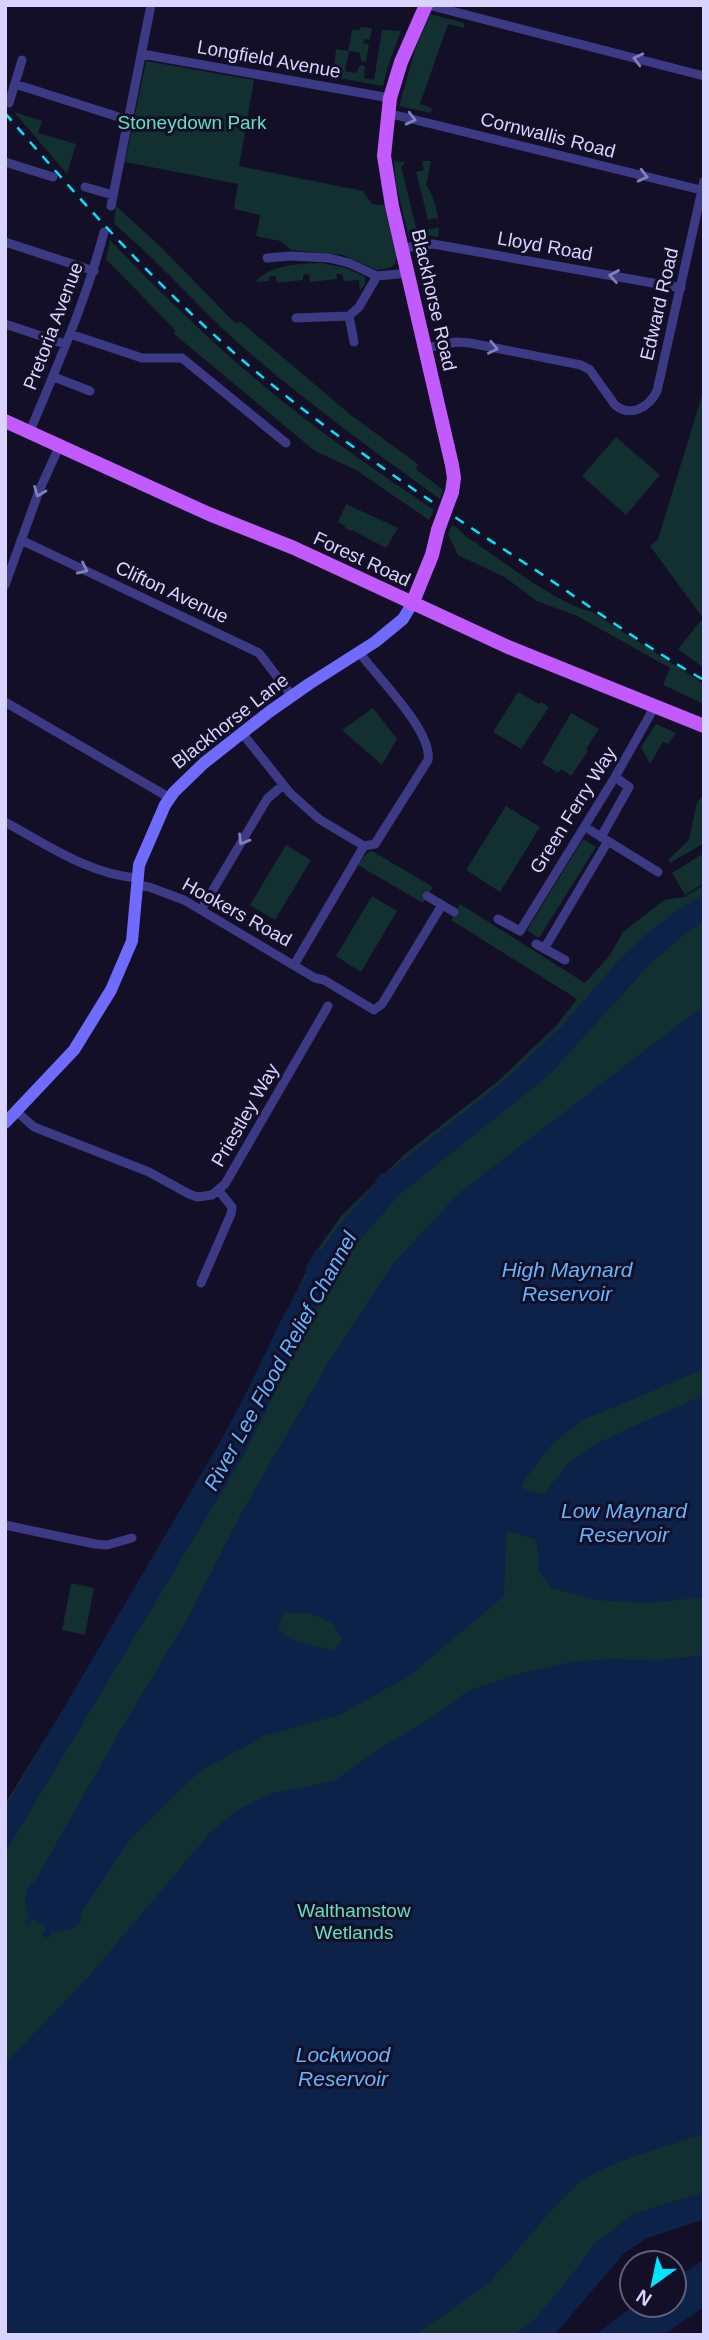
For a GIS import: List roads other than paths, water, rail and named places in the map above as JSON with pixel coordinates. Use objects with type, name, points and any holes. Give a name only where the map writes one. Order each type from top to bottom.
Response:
[{"type":"main road","name":"Blackhorse Road","points":[[412,604],[432,555],[454,478],[390,194],[384,156],[390,98],[401,62],[427,5]]},
{"type":"main road","name":"Forest Road","points":[[5,421],[198,509],[294,548],[508,648],[704,726]]},
{"type":"main road","name":"Blackhorse Lane","points":[[5,1123],[74,1050],[111,990],[132,942],[139,864],[170,798],[180,785],[204,763],[292,696],[400,621],[412,604]]},
{"type":"street","points":[[111,206],[150,5]]},
{"type":"street","points":[[427,5],[704,76]]},
{"type":"street","name":"Longfield Avenue","points":[[142,54],[390,98]]},
{"type":"street","points":[[9,103],[11,87],[22,60]]},
{"type":"street","points":[[11,87],[128,120]]},
{"type":"street","name":"Cornwallis Road","points":[[387,113],[703,185]]},
{"type":"street","points":[[5,162],[53,177]]},
{"type":"street","name":"Edward Road","points":[[426,348],[456,342],[470,343],[586,366],[620,410],[636,410],[650,402],[654,396],[681,288],[703,185]]},
{"type":"street","points":[[85,187],[113,195]]},
{"type":"street","name":"Pretoria Avenue","points":[[30,431],[71,334],[94,271],[104,232]]},
{"type":"street","points":[[5,242],[94,271]]},
{"type":"street","name":"Lloyd Road","points":[[403,248],[433,244],[681,288]]},
{"type":"street","points":[[267,258],[329,258],[349,263],[377,276],[409,273]]},
{"type":"street","points":[[296,318],[349,316],[359,307],[377,276]]},
{"type":"street","points":[[349,316],[354,342]]},
{"type":"street","points":[[5,324],[65,344]]},
{"type":"street","points":[[71,334],[142,358],[183,358],[286,443]]},
{"type":"street","points":[[54,377],[90,391]]},
{"type":"street","points":[[5,585],[39,491],[60,446]]},
{"type":"street","name":"Clifton Avenue","points":[[21,540],[259,653],[292,696]]},
{"type":"street","points":[[243,733],[283,785],[319,819],[364,846],[372,846],[380,839],[428,760],[429,753],[416,724],[359,652]]},
{"type":"street","points":[[5,702],[170,798]]},
{"type":"street","name":"Green Ferry Way","points":[[498,919],[520,931],[615,777],[655,706]]},
{"type":"street","points":[[565,960],[540,946],[604,839],[627,794],[629,787],[615,777]]},
{"type":"street","points":[[201,910],[267,799],[283,785]]},
{"type":"street","name":"Hookers Road","points":[[5,822],[83,863],[184,900],[374,1010],[379,1008],[442,905]]},
{"type":"street","points":[[590,830],[658,872]]},
{"type":"street","points":[[294,965],[364,846]]},
{"type":"street","points":[[427,895],[454,912]]},
{"type":"street","name":"Priestley Way","points":[[17,1112],[34,1127],[149,1172],[189,1194],[206,1196],[219,1191],[225,1184],[328,1006]]},
{"type":"street","points":[[201,1283],[232,1207],[219,1191]]},
{"type":"street","points":[[5,1525],[96,1544],[107,1545],[132,1538]]},
{"type":"water","name":"River Lee Flood Relief Channel","points":[[704,894],[704,922],[686,933],[650,964],[548,1076],[400,1194],[349,1252],[320,1302],[244,1455],[5,1853],[5,1808],[220,1442],[306,1276],[306,1267],[317,1248],[321,1251],[336,1229],[377,1182],[375,1180],[381,1173],[387,1173],[506,1079],[563,1025],[618,961],[642,938]]},
{"type":"water","name":"High Maynard Reservoir","points":[[704,1005],[704,1369],[583,1420],[553,1443],[521,1488],[543,1495],[569,1463],[597,1443],[704,1395],[704,1597],[649,1603],[596,1600],[552,1588],[539,1572],[535,1539],[506,1531],[504,1596],[409,1676],[339,1715],[264,1736],[200,1771],[130,1839],[79,1916],[82,1919],[79,1923],[69,1930],[51,1931],[51,1938],[48,1936],[46,1939],[42,1936],[46,1927],[34,1919],[28,1925],[25,1923],[29,1916],[25,1903],[26,1895],[31,1882],[34,1883],[121,1729],[188,1618],[243,1510],[331,1358],[393,1264],[458,1194]],"holes":[[[283,1613],[310,1613],[333,1623],[342,1640],[334,1651],[290,1639],[278,1629]]]},
{"type":"water","name":"Lockwood Reservoir","points":[[704,1655],[704,2134],[632,2157],[579,2182],[490,2282],[416,2335],[5,2335],[5,2064],[90,1975],[210,1833],[237,1810],[270,1794],[334,1781],[466,1692],[514,1675],[571,1662],[610,1659],[660,1660]]},
{"type":"water","points":[[704,2192],[704,2219],[647,2238],[630,2249],[618,2249],[618,2260],[554,2335],[514,2335],[535,2319],[594,2244],[633,2214]]},
{"type":"water","points":[[704,2260],[704,2307],[688,2318],[688,2270]]},
{"type":"water","points":[[618,2318],[686,2319],[663,2335],[595,2335]]},
{"type":"railway","points":[[5,113],[151,274],[214,335],[282,393],[427,498],[641,642],[704,680]]},
{"type":"park label","name":"Stoneydown Park","points":[[192,122]]},
{"type":"park label","name":"Walthamstow Wetlands","points":[[354,1921]]},
{"type":"water label","name":"Low Maynard Reservoir","points":[[624,1522]]}]
